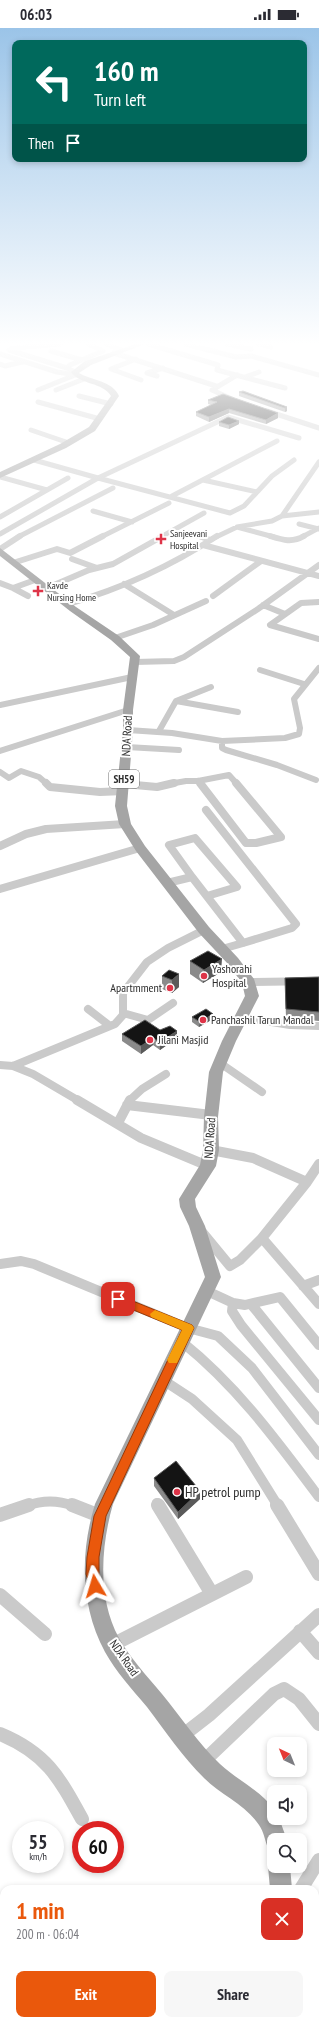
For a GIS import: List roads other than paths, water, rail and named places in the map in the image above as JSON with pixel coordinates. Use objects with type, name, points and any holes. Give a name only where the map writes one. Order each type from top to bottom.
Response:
[{"type":"main road","points":[[0,476],[79,437]]},
{"type":"main road","points":[[0,550],[36,580],[115,638],[135,656],[135,662]]},
{"type":"main road","name":"NDA Road","points":[[135,662],[128,710],[124,788],[120,806],[125,824],[140,848],[167,883],[204,930],[249,982],[252,996],[220,1063],[215,1079],[211,1115],[209,1158],[187,1199],[188,1207],[197,1226],[213,1277],[100,1516],[93,1557],[93,1574],[103,1622],[112,1645],[193,1748],[221,1779],[252,1800],[262,1810],[274,1833]]},
{"type":"main road","points":[[281,1873],[282,1885]]},
{"type":"street","points":[[52,437],[69,443]]},
{"type":"street","points":[[0,534],[98,478],[185,437]]},
{"type":"street","points":[[172,496],[277,441]]},
{"type":"street","points":[[34,460],[98,478],[172,496],[230,513],[244,506],[272,476],[294,460]]},
{"type":"street","points":[[282,516],[319,462]]},
{"type":"street","points":[[0,476],[47,490]]},
{"type":"street","points":[[0,517],[68,478]]},
{"type":"street","points":[[203,480],[257,492]]},
{"type":"street","points":[[0,550],[18,536],[92,500],[90,499],[113,488]]},
{"type":"street","points":[[16,562],[57,549],[70,554],[169,503]]},
{"type":"street","points":[[92,511],[132,522]]},
{"type":"street","points":[[68,604],[102,594],[191,554],[210,540],[237,528],[253,523],[272,521],[282,516],[319,512]]},
{"type":"street","points":[[47,588],[97,568],[113,564],[204,513]]},
{"type":"street","points":[[299,524],[319,528]]},
{"type":"street","points":[[237,528],[288,541],[298,540],[319,528]]},
{"type":"street","points":[[189,533],[210,540]]},
{"type":"street","points":[[203,545],[319,576]]},
{"type":"street","points":[[72,559],[97,568]]},
{"type":"street","points":[[213,596],[261,561]]},
{"type":"street","points":[[135,662],[180,660],[263,605],[319,565]]},
{"type":"street","points":[[13,588],[36,580]]},
{"type":"street","points":[[0,583],[28,596]]},
{"type":"street","points":[[124,584],[174,615]]},
{"type":"street","points":[[115,638],[153,625],[206,601]]},
{"type":"street","points":[[319,602],[305,602],[270,625],[319,639]]},
{"type":"street","points":[[263,605],[286,614]]},
{"type":"street","points":[[128,730],[160,731],[222,740],[285,738],[299,734],[300,728],[294,699],[304,684],[319,668]]},
{"type":"street","points":[[260,670],[304,684]]},
{"type":"street","points":[[0,705],[132,677]]},
{"type":"street","points":[[160,731],[176,701],[211,687]]},
{"type":"street","points":[[176,701],[238,712]]},
{"type":"street","points":[[0,751],[128,710]]},
{"type":"street","points":[[222,740],[222,748],[226,750],[277,765],[316,780]]},
{"type":"street","points":[[127,747],[179,750]]},
{"type":"street","points":[[0,772],[9,778],[21,772],[39,777],[50,787],[100,792],[124,788],[157,787],[186,781],[198,782],[229,775],[281,837],[256,844],[246,843],[198,782]]},
{"type":"street","points":[[206,810],[296,924],[292,928],[222,949]]},
{"type":"street","points":[[0,846],[33,832],[58,828],[98,827],[125,824]]},
{"type":"street","points":[[207,896],[237,887],[195,838],[169,845],[192,878],[243,943]]},
{"type":"street","points":[[0,889],[140,848]]},
{"type":"street","points":[[167,883],[192,878]]},
{"type":"street","points":[[13,1066],[110,1026],[121,1019],[123,1013],[123,993],[147,962],[168,948],[204,930]]},
{"type":"street","points":[[249,982],[319,981]]},
{"type":"street","points":[[123,1013],[148,1020],[173,1003]]},
{"type":"street","points":[[88,1009],[110,1026]]},
{"type":"street","points":[[236,1028],[290,1025],[319,1026]]},
{"type":"street","points":[[220,1063],[262,1092]]},
{"type":"street","points":[[0,1065],[13,1066],[33,1074],[141,1138],[209,1158],[253,1158],[307,1182]]},
{"type":"street","points":[[118,1121],[129,1101],[142,1089],[166,1074]]},
{"type":"street","points":[[127,1105],[211,1115]]},
{"type":"street","points":[[197,1226],[230,1266],[240,1260],[262,1238],[307,1182],[319,1164]]},
{"type":"street","points":[[262,1238],[319,1304]]},
{"type":"street","points":[[0,1264],[21,1261],[34,1264],[185,1335],[218,1336],[252,1368],[319,1454]]},
{"type":"street","points":[[304,1286],[319,1280]]},
{"type":"street","points":[[207,1291],[233,1303],[251,1304],[280,1297],[319,1345]]},
{"type":"street","points":[[233,1303],[232,1310],[241,1325],[319,1420]]},
{"type":"street","points":[[251,1304],[319,1388]]},
{"type":"street","points":[[185,1335],[204,1358],[228,1380],[248,1403],[319,1497]]},
{"type":"street","points":[[163,1380],[192,1399],[237,1440],[319,1574]]},
{"type":"street","points":[[0,1515],[10,1514],[25,1507],[46,1501],[64,1504],[100,1516]]},
{"type":"street","points":[[157,1503],[212,1594]]},
{"type":"street","points":[[112,1645],[246,1577]]},
{"type":"street","points":[[0,1595],[45,1634]]},
{"type":"street","points":[[193,1748],[209,1715],[319,1615]]},
{"type":"street","points":[[300,1631],[319,1653]]},
{"type":"street","points":[[193,1748],[274,1694],[284,1689],[292,1693],[300,1700],[319,1724]]},
{"type":"street","points":[[0,1734],[18,1742],[46,1761],[55,1771],[82,1819]]},
{"type":"street","points":[[303,1885],[319,1860]]},
{"type":"place","name":"Sanjeevani Hospital","points":[[161,539]]},
{"type":"place","name":"Kavde Nursing Home","points":[[38,591]]},
{"type":"place","name":"Yashorahi Hospital","points":[[204,976]]},
{"type":"place","name":"Apartmment","points":[[170,988]]},
{"type":"place","name":"Panchashil Tarun Mandal","points":[[203,1020]]},
{"type":"place","name":"Jilani Masjid","points":[[150,1040]]},
{"type":"place","name":"HP petrol pump","points":[[177,1492]]}]
